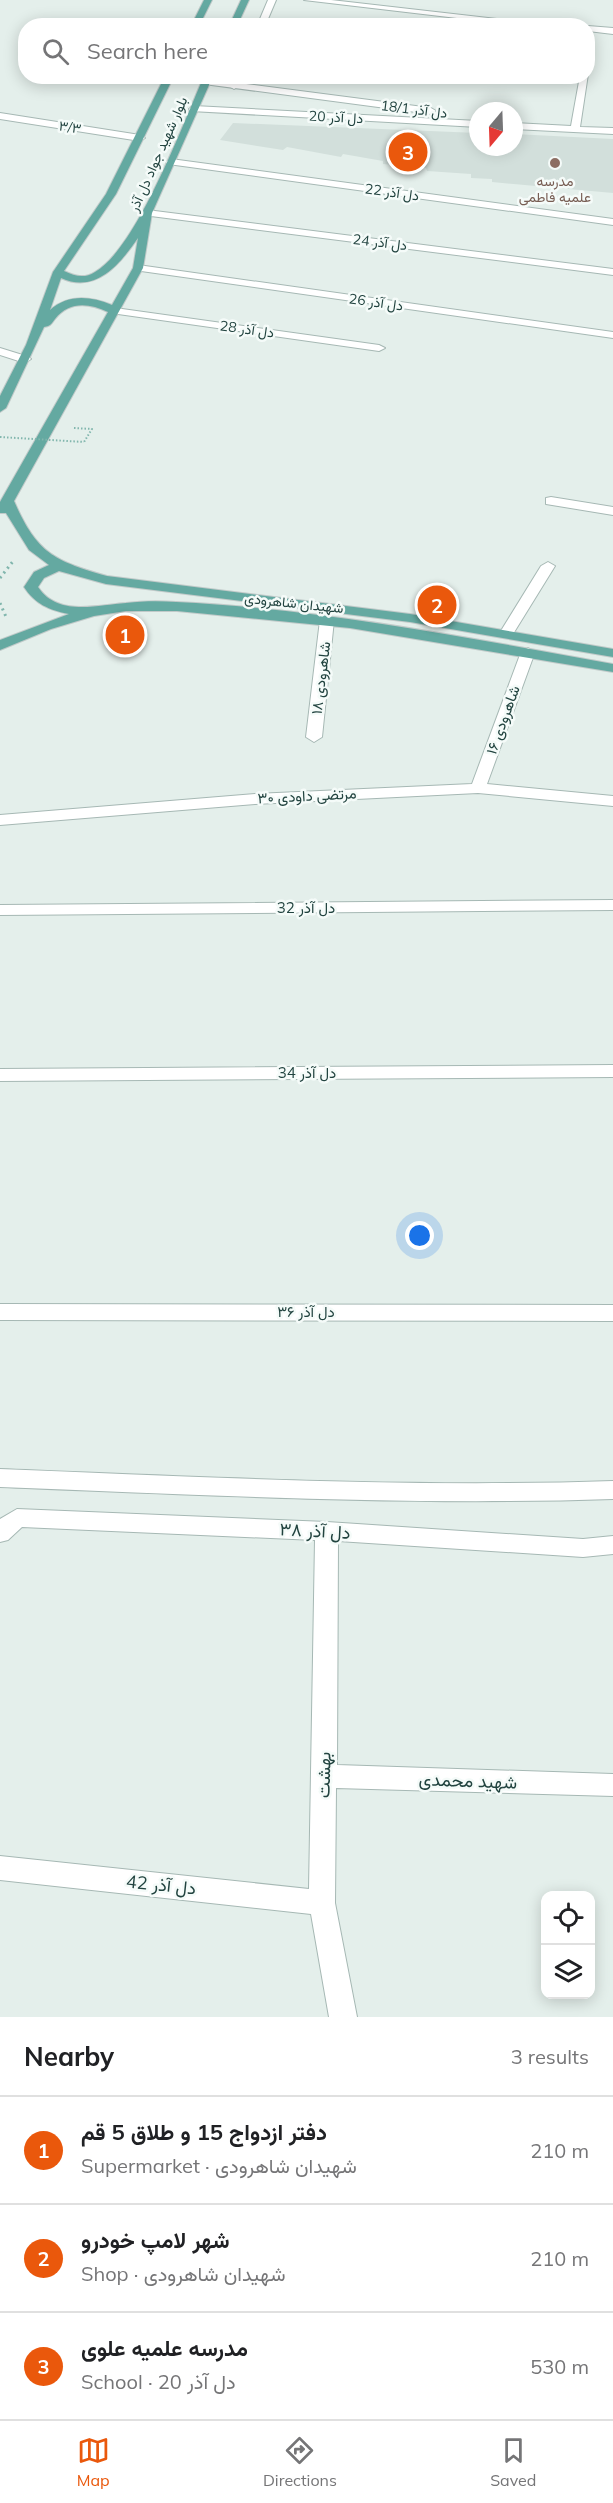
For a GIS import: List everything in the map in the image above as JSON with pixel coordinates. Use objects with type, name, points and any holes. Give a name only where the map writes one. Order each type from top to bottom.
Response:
[{"type":"main road","points":[[199,18],[208,0]]},
{"type":"main road","points":[[237,18],[245,0]]},
{"type":"main road","name":"بلوار شهید جواد دل آذر","points":[[0,408],[32,345],[58,272],[111,194],[166,84]]},
{"type":"main road","name":"بلوار شهید جواد دل آذر","points":[[0,515],[138,268],[146,217],[206,84]]},
{"type":"main road","points":[[58,272],[75,278],[101,275],[110,269],[146,217]]},
{"type":"main road","points":[[32,345],[58,306],[87,301],[102,304],[115,311]]},
{"type":"main road","name":"شهیدان شاهرودی","points":[[7,501],[16,522],[34,548],[58,566],[106,580],[161,589],[330,607],[613,653]]},
{"type":"main road","points":[[58,566],[39,574],[31,587],[38,599],[57,607],[90,613]]},
{"type":"main road","name":"شهیدان شاهرودی","points":[[0,646],[21,635],[90,613],[124,607],[169,605],[327,620],[613,668]]},
{"type":"street","points":[[264,18],[272,0]]},
{"type":"street","points":[[308,0],[479,18]]},
{"type":"street","points":[[595,30],[613,31]]},
{"type":"street","name":"دل آذر 18/1","points":[[256,84],[469,116]]},
{"type":"street","points":[[575,129],[583,84]]},
{"type":"street","name":"دل آذر 20","points":[[194,109],[469,124]]},
{"type":"street","name":"۳/۳","points":[[0,116],[140,138]]},
{"type":"street","points":[[523,124],[613,131]]},
{"type":"street","name":"دل آذر 22","points":[[171,162],[613,222]]},
{"type":"street","name":"دل آذر 24","points":[[146,217],[613,272]]},
{"type":"street","name":"دل آذر 26","points":[[138,268],[613,335]]},
{"type":"street","name":"دل آذر 28","points":[[115,311],[378,348]]},
{"type":"street","points":[[0,351],[25,359]]},
{"type":"street","points":[[551,501],[613,511]]},
{"type":"street","points":[[506,634],[549,566]]},
{"type":"street","name":"شاهرودی ۱۸","points":[[314,737],[327,620]]},
{"type":"street","name":"شاهرودی ۱۶","points":[[478,788],[528,652]]},
{"type":"street","name":"۳۰ مرتضی داودی","points":[[0,820],[255,799],[478,788],[613,801]]},
{"type":"street","name":"دل آذر 32","points":[[0,910],[613,905]]},
{"type":"street","name":"دل آذر 34","points":[[0,1075],[613,1071]]},
{"type":"street","name":"دل آذر ۳۶","points":[[0,1312],[613,1313]]},
{"type":"street","points":[[10,1479],[343,1491],[530,1493],[613,1490]]},
{"type":"street","name":"دل آذر ۳۸","points":[[9,1526],[327,1531],[583,1548],[613,1545]]},
{"type":"street","name":"بهشت","points":[[327,1531],[322,1902],[343,2017]]},
{"type":"street","name":"شهید محمدی","points":[[324,1776],[613,1785]]},
{"type":"street","name":"دل آذر 42","points":[[0,1868],[322,1902]]},
{"type":"path","points":[[0,437],[84,442],[92,429]]},
{"type":"shaded area","points":[[233,123],[469,133],[469,156],[523,156],[523,134],[613,139],[613,193],[492,182],[492,179],[471,178],[471,174],[427,171],[426,168],[383,164],[383,161],[343,154],[341,157],[287,147],[283,150],[220,140]]},
{"type":"place","name":"مدرسه علمیه علوی","points":[[408,152]]},
{"type":"place","name":"مدرسه علمیه فاطمی","points":[[555,163]]},
{"type":"place","name":"شهر لامپ خودرو","points":[[437,605]]},
{"type":"place","name":"دفتر ازدواج 15 و طلاق 5 قم","points":[[125,635]]}]
